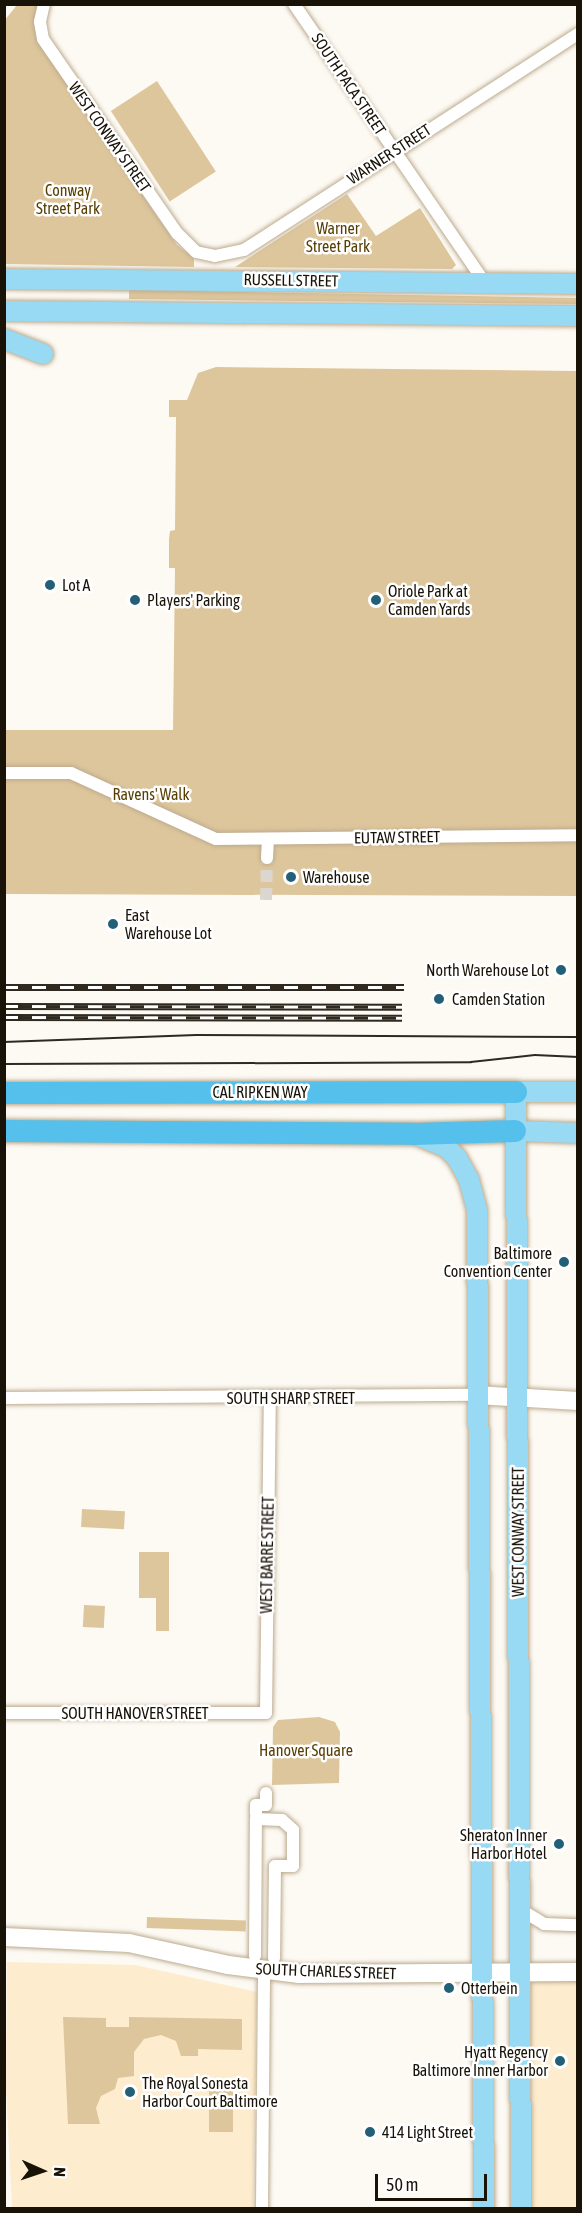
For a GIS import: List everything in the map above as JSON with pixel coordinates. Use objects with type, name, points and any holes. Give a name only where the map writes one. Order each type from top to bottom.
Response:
[{"type":"highway","name":"CAL RIPKEN WAY","points":[[4,1093],[516,1092]]},
{"type":"highway","points":[[4,1131],[414,1134],[515,1131]]},
{"type":"main road","name":"RUSSELL STREET","points":[[4,279],[578,284]]},
{"type":"main road","name":"RUSSELL STREET","points":[[4,311],[578,316]]},
{"type":"main road","points":[[4,339],[43,354]]},
{"type":"main road","points":[[516,1092],[578,1092]]},
{"type":"main road","name":"WEST CONWAY STREET","points":[[516,1092],[521,2208]]},
{"type":"main road","points":[[515,1131],[578,1133]]},
{"type":"main road","points":[[414,1134],[447,1148],[457,1158],[476,1199],[484,2208]]},
{"type":"street","name":"SOUTH PACA STREET","points":[[294,4],[485,283]]},
{"type":"street","name":"WEST CONWAY STREET","points":[[43,10],[43,39],[177,233],[196,252]]},
{"type":"street","name":"WARNER STREET","points":[[196,252],[224,256],[244,250],[480,94],[578,34]]},
{"type":"street","name":"EUTAW STREET","points":[[4,773],[71,772],[216,839],[578,835]]},
{"type":"street","points":[[267,858],[268,838]]},
{"type":"street","name":"SOUTH SHARP STREET","points":[[4,1398],[477,1395],[578,1401]]},
{"type":"street","name":"WEST BARRE STREET","points":[[266,1713],[270,1398]]},
{"type":"street","name":"SOUTH HANOVER STREET","points":[[4,1713],[266,1713]]},
{"type":"street","points":[[262,2208],[264,1961],[255,1917],[256,1805],[266,1805],[266,1793]]},
{"type":"street","points":[[256,1817],[282,1820],[293,1830],[293,1866],[256,1866]]},
{"type":"street","points":[[264,1961],[274,1917],[275,1866]]},
{"type":"street","points":[[521,1910],[544,1924],[578,1925]]},
{"type":"street","points":[[255,1917],[274,1917]]},
{"type":"street","name":"SOUTH CHARLES STREET","points":[[4,1937],[129,1943],[264,1961],[481,1973],[578,1972]]},
{"type":"shaded area","name":"The Royal Sonesta Harbor Court Baltimore","points":[[7,1962],[135,1965],[257,1992],[253,2208],[12,2208],[6,2088]]},
{"type":"shaded area","name":"Hyatt Regency Baltimore Inner Harbor","points":[[531,1981],[577,1981],[577,2208],[531,2208]]},
{"type":"green space","name":"Conway Street Park","points":[[17,5],[39,5],[35,27],[40,45],[177,245],[194,258],[194,267],[5,264],[4,21]]},
{"type":"green space","points":[[157,81],[216,172],[170,202],[111,111]]},
{"type":"green space","name":"Warner Street Park","points":[[347,194],[376,236],[420,208],[456,265],[452,269],[235,267]]},
{"type":"green space","points":[[129,290],[577,298],[578,304],[129,299]]},
{"type":"green space","name":"Oriole Park at Camden Yards","points":[[216,367],[577,371],[577,896],[5,894],[4,730],[173,730],[175,568],[169,568],[169,539],[170,531],[175,530],[176,417],[169,417],[169,400],[187,400],[198,373]]},
{"type":"green space","points":[[82,1509],[125,1511],[124,1529],[81,1527]]},
{"type":"green space","points":[[139,1552],[169,1552],[169,1631],[156,1631],[156,1598],[139,1598]]},
{"type":"green space","points":[[84,1605],[105,1606],[104,1628],[83,1627]]},
{"type":"green space","name":"Hanover Square","points":[[319,1717],[335,1722],[340,1732],[339,1783],[272,1785],[273,1727],[278,1720]]},
{"type":"green space","points":[[147,1917],[246,1920],[246,1931],[147,1928]]},
{"type":"green space","points":[[63,2017],[106,2018],[106,2027],[129,2027],[129,2017],[242,2019],[242,2050],[198,2049],[198,2056],[181,2056],[176,2041],[161,2035],[144,2039],[134,2052],[134,2076],[118,2078],[115,2089],[101,2096],[96,2108],[100,2124],[68,2124]]},
{"type":"green space","points":[[209,2081],[233,2081],[233,2132],[209,2132]]},
{"type":"tunnel","points":[[266,900],[267,858]]},
{"type":"tram line","points":[[4,1042],[196,1035],[578,1037]]},
{"type":"tram line","points":[[4,1064],[471,1062],[535,1055],[578,1057]]},
{"type":"railway","points":[[4,987],[404,987]]},
{"type":"railway","points":[[4,1006],[402,1007]]},
{"type":"railway","points":[[4,1017],[402,1018]]},
{"type":"place","name":"Lot A","points":[[50,585]]},
{"type":"place","name":"Players' Parking","points":[[135,600]]},
{"type":"place","name":"Oriole Park at Camden Yards","points":[[376,600]]},
{"type":"place","name":"Warehouse","points":[[291,877]]},
{"type":"place","name":"East Warehouse Lot","points":[[113,924]]},
{"type":"place","name":"North Warehouse Lot","points":[[561,970]]},
{"type":"place","name":"Camden Station","points":[[439,999]]},
{"type":"place","name":"Baltimore Convention Center","points":[[564,1262]]},
{"type":"place","name":"Sheraton Inner Harbor Hotel","points":[[559,1844]]},
{"type":"place","name":"Otterbein","points":[[449,1988]]},
{"type":"place","name":"Hyatt Regency Baltimore Inner Harbor","points":[[560,2061]]},
{"type":"place","name":"The Royal Sonesta Harbor Court Baltimore","points":[[130,2092]]},
{"type":"place","name":"414 Light Street","points":[[370,2132]]},
{"type":"park label","name":"Ravens' Walk","points":[[151,794]]}]
